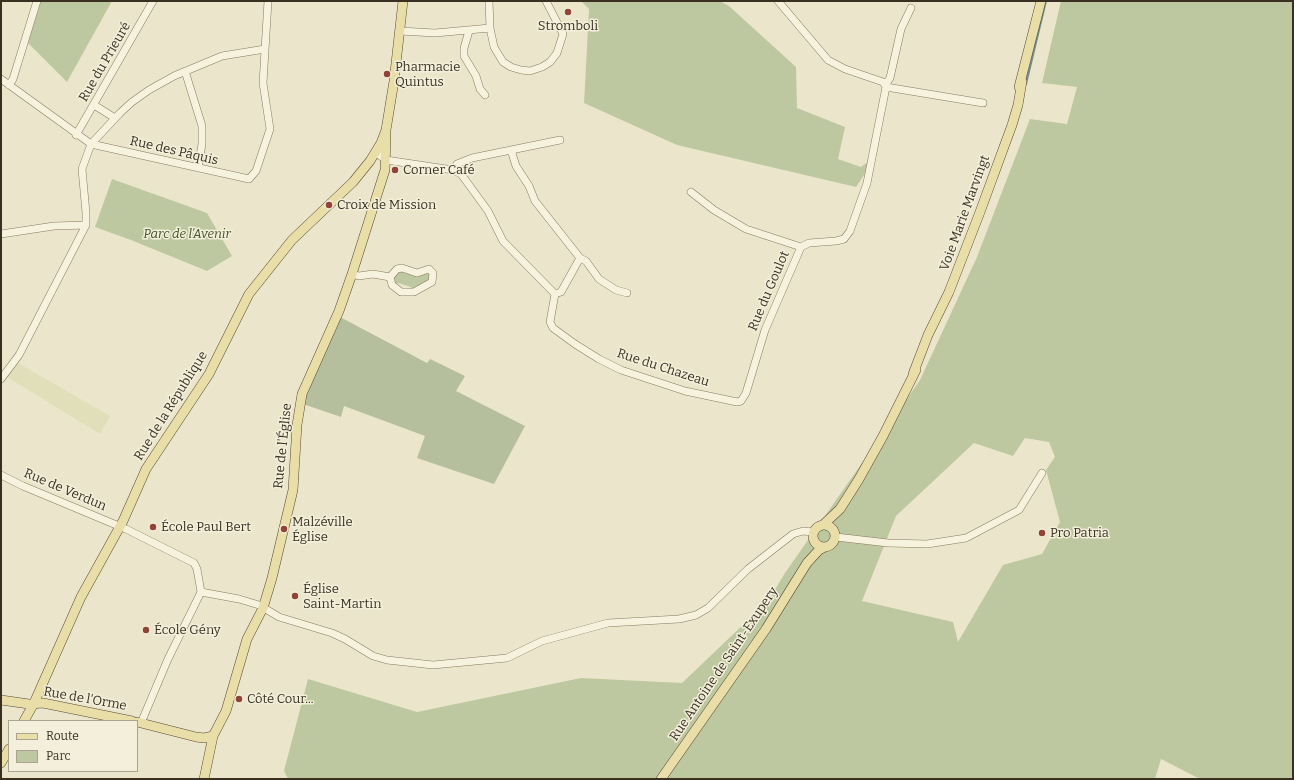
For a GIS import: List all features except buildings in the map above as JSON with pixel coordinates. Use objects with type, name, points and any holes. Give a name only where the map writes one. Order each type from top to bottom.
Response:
[{"type":"main road","points":[[386,130],[403,1]]},
{"type":"main road","name":"Voie Marie Marvingt","points":[[824,524],[840,509],[875,450],[940,322],[949,292],[1018,105],[1022,81],[1041,1]]},
{"type":"main road","name":"Rue de la République","points":[[25,720],[34,704],[81,597],[120,526],[146,469],[209,374],[249,294],[292,240],[350,185],[376,153],[386,130]]},
{"type":"main road","name":"Rue de l'Église","points":[[204,779],[213,736],[226,711],[247,639],[263,608],[279,550],[293,490],[297,425],[302,394],[339,311],[352,274],[385,170],[386,130]]},
{"type":"main road","name":"Voie Marie Marvingt","points":[[835,533],[840,509]]},
{"type":"main road","points":[[824,524],[835,533],[833,543],[826,547],[819,546],[814,537],[817,526],[824,524]]},
{"type":"main road","name":"Rue Antoine de Saint-Exupery","points":[[807,563],[814,537]]},
{"type":"main road","name":"Rue Antoine de Saint-Exupery","points":[[661,779],[766,629],[807,563],[819,550],[826,547]]},
{"type":"main road","name":"Rue de l'Orme","points":[[1,700],[34,704],[43,703],[126,720]]},
{"type":"main road","name":"Rue de l'Orme","points":[[138,722],[196,737],[204,738],[213,736]]},
{"type":"main road","points":[[1,763],[8,751]]},
{"type":"street","points":[[9,85],[13,79],[37,1]]},
{"type":"street","name":"Rue du Prieuré","points":[[76,135],[153,1]]},
{"type":"street","points":[[1,379],[19,355],[86,226],[82,169],[91,144],[115,118],[149,90],[222,56],[265,49],[268,1]]},
{"type":"street","points":[[489,1],[490,28],[494,47],[503,62],[511,67],[530,71],[542,67],[550,62],[557,53],[562,34],[546,1]]},
{"type":"street","points":[[778,1],[828,60],[836,65],[886,85],[983,103]]},
{"type":"street","name":"Rue du Goulot","points":[[741,401],[746,393],[765,330],[801,247],[809,243],[844,239],[850,231],[867,183],[886,85],[892,72],[902,29],[911,8]]},
{"type":"street","points":[[400,31],[435,33],[490,28]]},
{"type":"street","points":[[469,31],[464,48],[464,56],[476,76],[480,90],[485,95]]},
{"type":"street","name":"Rue des Pâquis","points":[[1,79],[76,135],[91,144],[243,178],[251,177],[256,171],[270,128],[263,84],[265,49]]},
{"type":"street","points":[[185,72],[202,126],[202,144],[198,168]]},
{"type":"street","points":[[94,105],[115,118]]},
{"type":"street","points":[[453,170],[457,164],[472,158],[560,140]]},
{"type":"street","points":[[511,150],[516,166],[529,186],[535,201],[580,258],[586,261],[599,279],[616,290],[626,293]]},
{"type":"street","points":[[376,153],[386,160],[453,170],[461,174],[488,211],[503,242],[555,294],[561,292],[580,258]]},
{"type":"street","points":[[691,192],[714,210],[746,229],[801,247]]},
{"type":"street","points":[[1,234],[54,226],[86,226]]},
{"type":"street","points":[[402,268],[417,273],[429,269],[433,273],[432,282],[414,292],[408,293],[395,288],[392,285],[390,277],[397,269],[402,268]]},
{"type":"street","points":[[352,274],[358,276],[373,274],[390,277]]},
{"type":"street","name":"Rue du Chazeau","points":[[555,294],[550,317],[550,322],[553,328],[599,360],[621,370],[685,391],[737,402],[741,401]]},
{"type":"street","points":[[835,533],[888,542],[927,544],[966,538],[1019,510],[1042,473]]},
{"type":"street","name":"Rue de Verdun","points":[[1,475],[23,486],[120,526],[194,563],[201,592]]},
{"type":"street","points":[[137,720],[201,592],[239,599],[260,605],[279,617],[345,639],[373,656],[387,660],[433,665],[507,658],[542,641],[608,623],[679,619],[696,615],[708,608],[754,564],[793,534],[803,531],[814,537]]},
{"type":"green space","points":[[41,1],[112,1],[67,82],[28,43]]},
{"type":"green space","points":[[581,1],[720,1],[729,6],[796,67],[797,108],[845,127],[838,159],[861,167],[877,155],[856,187],[677,145],[584,103],[589,9]]},
{"type":"green space","points":[[1061,1],[1293,1],[1293,779],[1200,779],[1161,759],[1155,779],[288,779],[284,771],[308,679],[417,712],[581,678],[682,683],[768,601],[785,573],[920,380],[977,257],[1030,119],[1067,124],[1077,87],[1042,83]],"holes":[[[1025,438],[1049,442],[1055,457],[1046,470],[1060,522],[1042,554],[1003,565],[958,642],[953,622],[862,601],[896,516],[974,443],[1013,456]]]},
{"type":"green space","name":"Parc de l’Avenir","points":[[112,179],[207,213],[232,256],[207,271],[95,227]]},
{"type":"green space","points":[[400,270],[429,273],[430,280],[409,291],[411,287],[398,283],[395,285],[393,283],[394,275]]},
{"type":"green space","points":[[340,317],[427,363],[430,359],[465,376],[456,391],[525,426],[494,484],[417,458],[425,436],[344,406],[341,417],[303,404]]},
{"type":"green space","points":[[18,363],[110,416],[100,434],[7,377]]},
{"type":"waterway","points":[[1026,84],[1046,1]]},
{"type":"place","name":"Stromboli","points":[[568,12]]},
{"type":"place","name":"Pharmacie Quintus","points":[[387,74]]},
{"type":"place","name":"Corner Café","points":[[395,170]]},
{"type":"place","name":"Croix de Mission","points":[[329,205]]},
{"type":"place","name":"École Paul Bert","points":[[153,527]]},
{"type":"place","name":"Malzéville Église","points":[[284,529]]},
{"type":"place","name":"Pro Patria","points":[[1042,533]]},
{"type":"place","name":"Église Saint-Martin","points":[[295,596]]},
{"type":"place","name":"École Gény","points":[[146,630]]},
{"type":"place","name":"Côté Cour...","points":[[239,699]]}]
